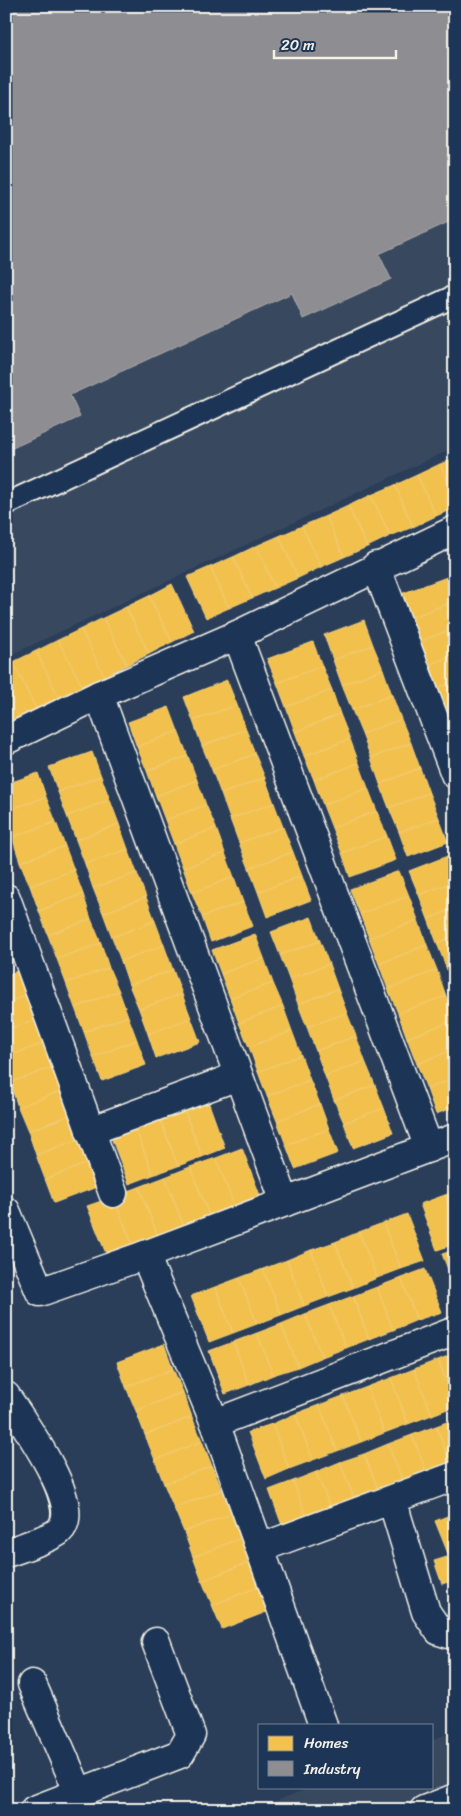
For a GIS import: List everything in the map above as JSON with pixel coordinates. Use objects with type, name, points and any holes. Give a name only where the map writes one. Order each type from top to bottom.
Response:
[{"type":"street","points":[[6,740],[99,694],[237,635],[376,566],[455,530]]},
{"type":"street","points":[[376,566],[455,774]]},
{"type":"street","points":[[237,635],[428,1148]]},
{"type":"street","points":[[99,694],[284,1202]]},
{"type":"street","points":[[6,898],[113,1193]]},
{"type":"street","points":[[90,1131],[238,1076]]},
{"type":"street","points":[[6,1211],[40,1292],[145,1255],[455,1138]]},
{"type":"street","points":[[145,1255],[215,1423],[323,1724]]},
{"type":"street","points":[[215,1423],[455,1331]]},
{"type":"street","points":[[6,1396],[57,1477],[66,1507],[65,1524],[58,1532],[6,1553]]},
{"type":"street","points":[[260,1548],[455,1476]]},
{"type":"street","points":[[392,1500],[426,1612],[439,1631],[455,1636]]},
{"type":"street","points":[[34,1810],[180,1754],[191,1735],[156,1642]]},
{"type":"street","points":[[32,1684],[79,1793]]},
{"type":"street","points":[[424,1810],[455,1798]]},
{"type":"lane","points":[[6,504],[455,296]]},
{"type":"shaded area","points":[[6,6],[455,6],[455,447],[6,657]]},
{"type":"shaded area","points":[[455,1731],[455,1810],[255,1810],[309,1788],[434,1788],[434,1739]]},
{"type":"building: Homes","points":[[455,458],[455,496],[440,464]]},
{"type":"building: Homes","points":[[440,464],[455,496],[455,508],[436,516],[417,475]]},
{"type":"building: Homes","points":[[417,475],[436,516],[413,527],[395,485]]},
{"type":"building: Homes","points":[[395,485],[413,527],[390,536],[371,495]]},
{"type":"building: Homes","points":[[371,495],[390,536],[367,547],[348,506]]},
{"type":"building: Homes","points":[[348,506],[367,547],[344,557],[326,516]]},
{"type":"building: Homes","points":[[326,516],[344,557],[321,567],[302,526]]},
{"type":"building: Homes","points":[[302,526],[321,567],[298,578],[279,536]]},
{"type":"building: Homes","points":[[279,536],[298,578],[275,588],[256,546]]},
{"type":"building: Homes","points":[[256,546],[275,588],[252,598],[233,557]]},
{"type":"building: Homes","points":[[233,557],[252,598],[229,608],[210,567]]},
{"type":"building: Homes","points":[[210,567],[229,608],[206,618],[187,577]]},
{"type":"building: Homes","points":[[447,577],[455,601],[410,618],[401,594]]},
{"type":"building: Homes","points":[[172,584],[194,631],[172,642],[149,596]]},
{"type":"building: Homes","points":[[149,596],[172,642],[149,654],[126,607]]},
{"type":"building: Homes","points":[[455,601],[455,628],[419,642],[410,618]]},
{"type":"building: Homes","points":[[126,607],[149,654],[127,665],[103,618]]},
{"type":"building: Homes","points":[[103,618],[127,665],[104,676],[81,629]]},
{"type":"building: Homes","points":[[364,620],[373,645],[333,660],[324,635]]},
{"type":"building: Homes","points":[[455,628],[455,655],[428,665],[419,642]]},
{"type":"building: Homes","points":[[81,629],[104,676],[82,686],[58,640]]},
{"type":"building: Homes","points":[[58,640],[82,686],[59,698],[36,651]]},
{"type":"building: Homes","points":[[313,642],[322,666],[277,683],[267,659]]},
{"type":"building: Homes","points":[[373,645],[383,669],[342,685],[333,660]]},
{"type":"building: Homes","points":[[36,651],[59,698],[36,709],[13,662]]},
{"type":"building: Homes","points":[[455,655],[455,682],[437,688],[428,665]]},
{"type":"building: Homes","points":[[13,662],[36,709],[13,720],[6,705],[6,665]]},
{"type":"building: Homes","points":[[322,666],[332,690],[286,707],[277,683]]},
{"type":"building: Homes","points":[[383,669],[392,695],[352,710],[342,685]]},
{"type":"building: Homes","points":[[227,680],[237,705],[193,721],[184,697]]},
{"type":"building: Homes","points":[[455,682],[455,709],[446,712],[437,688]]},
{"type":"building: Homes","points":[[332,690],[340,714],[295,732],[286,707]]},
{"type":"building: Homes","points":[[392,695],[401,719],[362,734],[352,710]]},
{"type":"building: Homes","points":[[237,705],[246,729],[202,746],[193,721]]},
{"type":"building: Homes","points":[[169,707],[178,731],[137,747],[128,722]]},
{"type":"building: Homes","points":[[455,709],[455,735],[446,712]]},
{"type":"building: Homes","points":[[340,714],[350,739],[304,756],[295,732]]},
{"type":"building: Homes","points":[[401,719],[411,743],[371,758],[362,734]]},
{"type":"building: Homes","points":[[246,729],[255,754],[212,770],[202,746]]},
{"type":"building: Homes","points":[[178,731],[188,756],[147,771],[137,747]]},
{"type":"building: Homes","points":[[350,739],[359,763],[314,780],[304,756]]},
{"type":"building: Homes","points":[[411,743],[420,768],[380,784],[371,758]]},
{"type":"building: Homes","points":[[92,752],[101,776],[58,792],[49,767]]},
{"type":"building: Homes","points":[[255,754],[265,778],[221,794],[212,770]]},
{"type":"building: Homes","points":[[188,756],[197,780],[156,796],[147,771]]},
{"type":"building: Homes","points":[[359,763],[368,788],[323,805],[314,780]]},
{"type":"building: Homes","points":[[420,768],[429,793],[389,808],[380,784]]},
{"type":"building: Homes","points":[[38,773],[46,797],[6,811],[6,784]]},
{"type":"building: Homes","points":[[101,776],[110,800],[67,816],[58,792]]},
{"type":"building: Homes","points":[[265,778],[274,803],[230,819],[221,794]]},
{"type":"building: Homes","points":[[197,780],[206,805],[165,820],[156,796]]},
{"type":"building: Homes","points":[[368,788],[377,811],[332,828],[323,805]]},
{"type":"building: Homes","points":[[429,793],[439,818],[399,832],[389,808]]},
{"type":"building: Homes","points":[[46,797],[56,822],[12,837],[6,822],[6,811]]},
{"type":"building: Homes","points":[[110,800],[119,824],[76,840],[67,816]]},
{"type":"building: Homes","points":[[274,803],[283,827],[239,843],[230,819]]},
{"type":"building: Homes","points":[[206,805],[216,828],[174,844],[165,820]]},
{"type":"building: Homes","points":[[377,811],[387,836],[342,853],[332,828]]},
{"type":"building: Homes","points":[[439,818],[448,842],[408,857],[399,832]]},
{"type":"building: Homes","points":[[56,822],[65,846],[20,862],[12,837]]},
{"type":"building: Homes","points":[[119,824],[128,849],[85,864],[76,840]]},
{"type":"building: Homes","points":[[283,827],[293,852],[249,868],[239,843]]},
{"type":"building: Homes","points":[[216,828],[225,853],[183,868],[174,844]]},
{"type":"building: Homes","points":[[387,836],[396,860],[350,877],[342,853]]},
{"type":"building: Homes","points":[[65,846],[74,870],[30,886],[20,862]]},
{"type":"building: Homes","points":[[128,849],[137,873],[93,888],[85,864]]},
{"type":"building: Homes","points":[[293,852],[302,876],[258,892],[249,868]]},
{"type":"building: Homes","points":[[225,853],[234,877],[192,893],[183,868]]},
{"type":"building: Homes","points":[[450,855],[455,866],[455,881],[419,895],[409,871]]},
{"type":"building: Homes","points":[[74,870],[83,894],[39,911],[30,886]]},
{"type":"building: Homes","points":[[399,871],[409,896],[360,914],[350,889]]},
{"type":"building: Homes","points":[[137,873],[146,897],[103,913],[93,888]]},
{"type":"building: Homes","points":[[302,876],[311,900],[267,917],[258,892]]},
{"type":"building: Homes","points":[[234,877],[243,902],[202,917],[192,893]]},
{"type":"building: Homes","points":[[455,881],[455,908],[428,919],[419,895]]},
{"type":"building: Homes","points":[[83,894],[91,919],[48,935],[39,911]]},
{"type":"building: Homes","points":[[409,896],[418,920],[369,938],[360,914]]},
{"type":"building: Homes","points":[[146,897],[155,921],[112,937],[103,913]]},
{"type":"building: Homes","points":[[243,902],[253,926],[211,942],[202,917]]},
{"type":"building: Homes","points":[[455,908],[455,936],[437,943],[428,919]]},
{"type":"building: Homes","points":[[311,917],[320,941],[280,955],[271,932]]},
{"type":"building: Homes","points":[[91,919],[101,943],[57,959],[48,935]]},
{"type":"building: Homes","points":[[418,920],[427,945],[379,964],[369,938]]},
{"type":"building: Homes","points":[[155,921],[164,945],[121,961],[112,937]]},
{"type":"building: Homes","points":[[255,934],[264,958],[221,974],[212,950]]},
{"type":"building: Homes","points":[[455,936],[455,964],[446,967],[437,943]]},
{"type":"building: Homes","points":[[320,941],[329,964],[289,979],[280,955]]},
{"type":"building: Homes","points":[[101,943],[109,968],[66,983],[57,959]]},
{"type":"building: Homes","points":[[164,945],[173,970],[129,985],[121,961]]},
{"type":"building: Homes","points":[[427,945],[437,970],[388,989],[379,964]]},
{"type":"building: Homes","points":[[264,958],[273,983],[230,998],[221,974]]},
{"type":"building: Homes","points":[[329,964],[338,989],[298,1004],[289,979]]},
{"type":"building: Homes","points":[[455,964],[455,991],[446,967]]},
{"type":"building: Homes","points":[[26,968],[34,992],[6,1003],[6,975]]},
{"type":"building: Homes","points":[[109,968],[119,991],[75,1008],[66,983]]},
{"type":"building: Homes","points":[[173,970],[182,994],[139,1009],[129,985]]},
{"type":"building: Homes","points":[[437,970],[446,996],[398,1013],[388,989]]},
{"type":"building: Homes","points":[[273,983],[283,1006],[239,1023],[230,998]]},
{"type":"building: Homes","points":[[338,989],[347,1013],[307,1027],[298,1004]]},
{"type":"building: Homes","points":[[119,991],[128,1016],[84,1032],[75,1008]]},
{"type":"building: Homes","points":[[34,992],[44,1016],[6,1030],[6,1003]]},
{"type":"building: Homes","points":[[182,994],[191,1018],[148,1034],[139,1009]]},
{"type":"building: Homes","points":[[446,996],[455,1020],[407,1038],[398,1013]]},
{"type":"building: Homes","points":[[283,1006],[292,1031],[249,1047],[239,1023]]},
{"type":"building: Homes","points":[[347,1013],[356,1036],[316,1051],[307,1027]]},
{"type":"building: Homes","points":[[44,1016],[52,1040],[6,1057],[6,1030]]},
{"type":"building: Homes","points":[[128,1016],[137,1040],[93,1057],[84,1032]]},
{"type":"building: Homes","points":[[191,1018],[200,1042],[156,1058],[148,1034]]},
{"type":"building: Homes","points":[[455,1020],[455,1049],[417,1064],[407,1038]]},
{"type":"building: Homes","points":[[292,1031],[301,1055],[258,1072],[249,1047]]},
{"type":"building: Homes","points":[[356,1036],[365,1061],[325,1076],[316,1051]]},
{"type":"building: Homes","points":[[52,1040],[61,1064],[10,1083],[6,1073],[6,1057]]},
{"type":"building: Homes","points":[[137,1040],[146,1065],[102,1081],[93,1057]]},
{"type":"building: Homes","points":[[455,1049],[455,1078],[427,1089],[417,1064]]},
{"type":"building: Homes","points":[[301,1055],[310,1080],[267,1096],[258,1072]]},
{"type":"building: Homes","points":[[365,1061],[375,1085],[334,1100],[325,1076]]},
{"type":"building: Homes","points":[[61,1064],[70,1088],[18,1107],[10,1083]]},
{"type":"building: Homes","points":[[455,1078],[455,1107],[436,1114],[427,1089]]},
{"type":"building: Homes","points":[[310,1080],[320,1104],[277,1121],[267,1096]]},
{"type":"building: Homes","points":[[375,1085],[384,1108],[344,1123],[334,1100]]},
{"type":"building: Homes","points":[[70,1088],[79,1112],[28,1131],[18,1107]]},
{"type":"building: Homes","points":[[208,1101],[225,1148],[202,1157],[184,1110]]},
{"type":"building: Homes","points":[[320,1104],[329,1129],[286,1145],[277,1121]]},
{"type":"building: Homes","points":[[384,1108],[393,1133],[353,1148],[344,1123]]},
{"type":"building: Homes","points":[[184,1110],[202,1157],[178,1166],[160,1119]]},
{"type":"building: Homes","points":[[79,1112],[88,1136],[36,1155],[28,1131]]},
{"type":"building: Homes","points":[[160,1119],[178,1166],[153,1175],[135,1128]]},
{"type":"building: Homes","points":[[135,1128],[153,1175],[129,1184],[111,1137]]},
{"type":"building: Homes","points":[[329,1129],[338,1153],[295,1169],[286,1145]]},
{"type":"building: Homes","points":[[88,1136],[97,1160],[45,1179],[36,1155]]},
{"type":"building: Homes","points":[[242,1148],[261,1198],[235,1208],[216,1158]]},
{"type":"building: Homes","points":[[216,1158],[235,1208],[210,1217],[190,1167]]},
{"type":"building: Homes","points":[[97,1160],[105,1184],[54,1203],[45,1179]]},
{"type":"building: Homes","points":[[190,1167],[210,1217],[184,1227],[165,1177]]},
{"type":"building: Homes","points":[[165,1177],[184,1227],[158,1237],[139,1187]]},
{"type":"building: Homes","points":[[139,1187],[158,1237],[133,1246],[113,1197]]},
{"type":"building: Homes","points":[[455,1192],[455,1221],[445,1195]]},
{"type":"building: Homes","points":[[445,1195],[455,1221],[455,1244],[437,1250],[420,1204]]},
{"type":"building: Homes","points":[[113,1197],[133,1246],[107,1256],[87,1206]]},
{"type":"building: Homes","points":[[407,1214],[425,1261],[401,1269],[383,1223]]},
{"type":"building: Homes","points":[[383,1223],[401,1269],[377,1278],[359,1232]]},
{"type":"building: Homes","points":[[359,1232],[377,1278],[353,1288],[335,1242]]},
{"type":"building: Homes","points":[[335,1242],[353,1288],[328,1297],[311,1250]]},
{"type":"building: Homes","points":[[311,1250],[328,1297],[304,1306],[287,1260]]},
{"type":"building: Homes","points":[[455,1250],[455,1287],[442,1254]]},
{"type":"building: Homes","points":[[287,1260],[304,1306],[281,1315],[263,1269]]},
{"type":"building: Homes","points":[[263,1269],[281,1315],[257,1324],[239,1278]]},
{"type":"building: Homes","points":[[425,1269],[442,1312],[417,1320],[401,1278]]},
{"type":"building: Homes","points":[[239,1278],[257,1324],[233,1333],[215,1287]]},
{"type":"building: Homes","points":[[401,1278],[417,1320],[393,1330],[377,1287]]},
{"type":"building: Homes","points":[[215,1287],[233,1333],[209,1342],[191,1296]]},
{"type":"building: Homes","points":[[377,1287],[393,1330],[369,1339],[353,1296]]},
{"type":"building: Homes","points":[[353,1296],[369,1339],[346,1348],[329,1305]]},
{"type":"building: Homes","points":[[329,1305],[346,1348],[322,1357],[305,1314]]},
{"type":"building: Homes","points":[[305,1314],[322,1357],[298,1367],[281,1324]]},
{"type":"building: Homes","points":[[281,1324],[298,1367],[273,1375],[257,1333]]},
{"type":"building: Homes","points":[[257,1333],[273,1375],[249,1385],[233,1342]]},
{"type":"building: Homes","points":[[233,1342],[249,1385],[225,1394],[209,1351]]},
{"type":"building: Homes","points":[[164,1344],[173,1369],[126,1387],[117,1362]]},
{"type":"building: Homes","points":[[455,1353],[455,1403],[438,1360]]},
{"type":"building: Homes","points":[[438,1360],[455,1406],[432,1415],[414,1369]]},
{"type":"building: Homes","points":[[173,1369],[183,1392],[136,1411],[126,1387]]},
{"type":"building: Homes","points":[[414,1369],[432,1415],[408,1424],[391,1378]]},
{"type":"building: Homes","points":[[391,1378],[408,1424],[384,1433],[367,1387]]},
{"type":"building: Homes","points":[[367,1387],[384,1433],[361,1442],[343,1396]]},
{"type":"building: Homes","points":[[183,1392],[192,1417],[145,1435],[136,1411]]},
{"type":"building: Homes","points":[[343,1396],[361,1442],[337,1451],[319,1405]]},
{"type":"building: Homes","points":[[319,1405],[337,1451],[313,1460],[295,1414]]},
{"type":"building: Homes","points":[[295,1414],[313,1460],[289,1469],[272,1424]]},
{"type":"building: Homes","points":[[192,1417],[202,1441],[155,1460],[145,1435]]},
{"type":"building: Homes","points":[[455,1419],[455,1471],[454,1472],[436,1426]]},
{"type":"building: Homes","points":[[272,1424],[289,1469],[266,1479],[248,1432]]},
{"type":"building: Homes","points":[[436,1426],[454,1472],[430,1481],[412,1435]]},
{"type":"building: Homes","points":[[412,1435],[430,1481],[406,1490],[388,1444]]},
{"type":"building: Homes","points":[[202,1441],[212,1466],[164,1484],[155,1460]]},
{"type":"building: Homes","points":[[388,1444],[406,1490],[382,1499],[364,1454]]},
{"type":"building: Homes","points":[[364,1454],[382,1499],[358,1509],[340,1462]]},
{"type":"building: Homes","points":[[340,1462],[358,1509],[334,1517],[316,1472]]},
{"type":"building: Homes","points":[[212,1466],[222,1490],[174,1508],[164,1484]]},
{"type":"building: Homes","points":[[316,1472],[334,1517],[310,1527],[293,1481]]},
{"type":"building: Homes","points":[[293,1481],[310,1527],[286,1536],[269,1490]]},
{"type":"building: Homes","points":[[222,1490],[231,1514],[184,1532],[174,1508]]},
{"type":"building: Homes","points":[[455,1513],[455,1571],[435,1521]]},
{"type":"building: Homes","points":[[231,1514],[241,1538],[193,1557],[184,1532]]},
{"type":"building: Homes","points":[[241,1538],[250,1562],[202,1581],[193,1557]]},
{"type":"building: Homes","points":[[447,1557],[455,1580],[442,1584],[434,1561]]},
{"type":"building: Homes","points":[[250,1562],[259,1587],[212,1605],[202,1581]]},
{"type":"building: Homes","points":[[259,1587],[269,1611],[222,1629],[212,1605]]},
{"type":"building: Industry","points":[[6,6],[455,6],[455,219],[379,254],[391,279],[303,319],[292,293],[70,395],[80,417],[6,451]]}]
